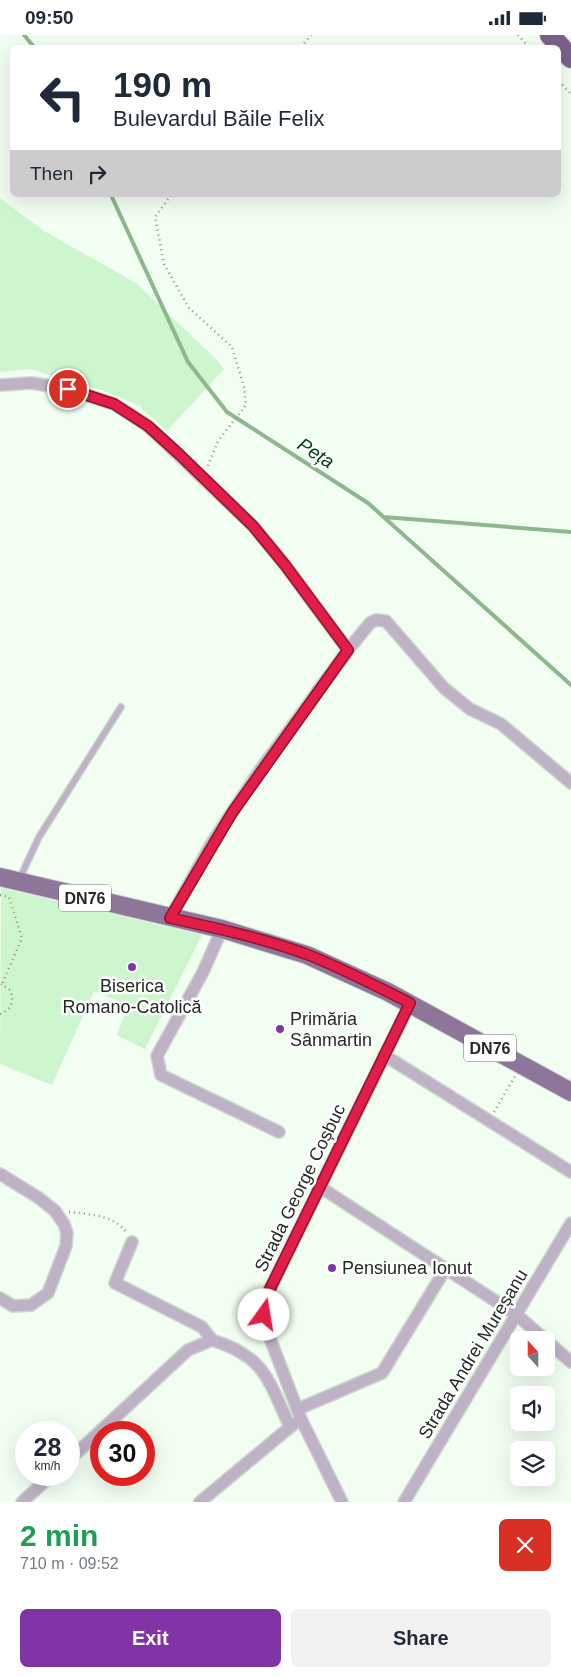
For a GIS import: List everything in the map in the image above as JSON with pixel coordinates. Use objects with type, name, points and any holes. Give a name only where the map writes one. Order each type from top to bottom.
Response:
[{"type":"highway","points":[[550,35],[559,45]]},
{"type":"highway","points":[[561,47],[571,58]]},
{"type":"main road","name":"DN76","points":[[0,877],[222,929],[307,955],[410,1003],[571,1091]]},
{"type":"street","points":[[0,385],[32,383],[68,389],[114,404],[148,426],[203,477],[258,533],[348,650]]},
{"type":"street","points":[[170,918],[224,825],[260,770],[348,650],[370,623],[376,620],[386,621],[444,688],[470,709],[501,724],[571,783]]},
{"type":"street","points":[[222,929],[202,972],[157,1056],[157,1064],[161,1075],[279,1132]]},
{"type":"street","name":"Strada George Coșbuc","points":[[342,1502],[299,1414],[266,1328],[264,1315],[265,1299],[410,1003]]},
{"type":"street","points":[[384,1055],[571,1172]]},
{"type":"street","points":[[0,1174],[39,1198],[55,1211],[64,1224],[67,1233],[66,1246],[48,1293],[31,1305],[13,1306],[0,1299]]},
{"type":"street","points":[[0,1181],[14,1183]]},
{"type":"street","points":[[320,1187],[517,1315],[571,1362]]},
{"type":"street","name":"Strada Andrei Mureșanu","points":[[404,1502],[571,1223]]},
{"type":"street","points":[[132,1242],[115,1283],[202,1327],[212,1340],[248,1355],[264,1371],[290,1427]]},
{"type":"street","points":[[200,1502],[290,1427],[299,1414],[382,1373],[446,1268]]},
{"type":"street","points":[[80,1450],[188,1351],[212,1340]]},
{"type":"street","points":[[22,1502],[40,1486]]},
{"type":"lane","points":[[18,882],[39,837],[121,707]]},
{"type":"path","points":[[303,45],[311,35]]},
{"type":"path","points":[[518,35],[527,45]]},
{"type":"path","points":[[561,83],[571,95]]},
{"type":"path","points":[[170,197],[155,217],[164,264],[189,308],[232,347],[244,387],[246,405],[218,441],[203,477]]},
{"type":"path","points":[[0,895],[9,897],[22,938],[1,984],[10,990],[13,1000],[9,1009],[0,1013]]},
{"type":"path","points":[[489,1122],[522,1065]]},
{"type":"path","points":[[55,1211],[107,1218],[122,1227],[132,1242]]},
{"type":"green space","points":[[0,198],[44,231],[136,283],[217,360],[224,369],[167,431],[138,405],[101,390],[30,369],[0,372]]},
{"type":"green space","points":[[1,888],[202,935],[145,1049],[117,1035],[128,1005],[94,991],[52,1085],[0,1064]]},
{"type":"waterway","name":"Peța","points":[[24,35],[32,45]]},
{"type":"waterway","name":"Peța","points":[[112,197],[188,362],[227,412],[368,503],[571,685]]},
{"type":"waterway","points":[[384,517],[571,532]]},
{"type":"place","name":"Biserica Romano-Catolică","points":[[132,967]]},
{"type":"place","name":"Primăria Sânmartin","points":[[280,1029]]},
{"type":"place","name":"Pensiunea Ionut","points":[[332,1268]]},
{"type":"route","points":[[68,389],[114,404],[148,426],[180,455],[253,526],[285,565],[348,650],[260,770],[213,841],[170,918],[222,929],[307,955],[410,1003],[265,1299],[264,1315]]}]
